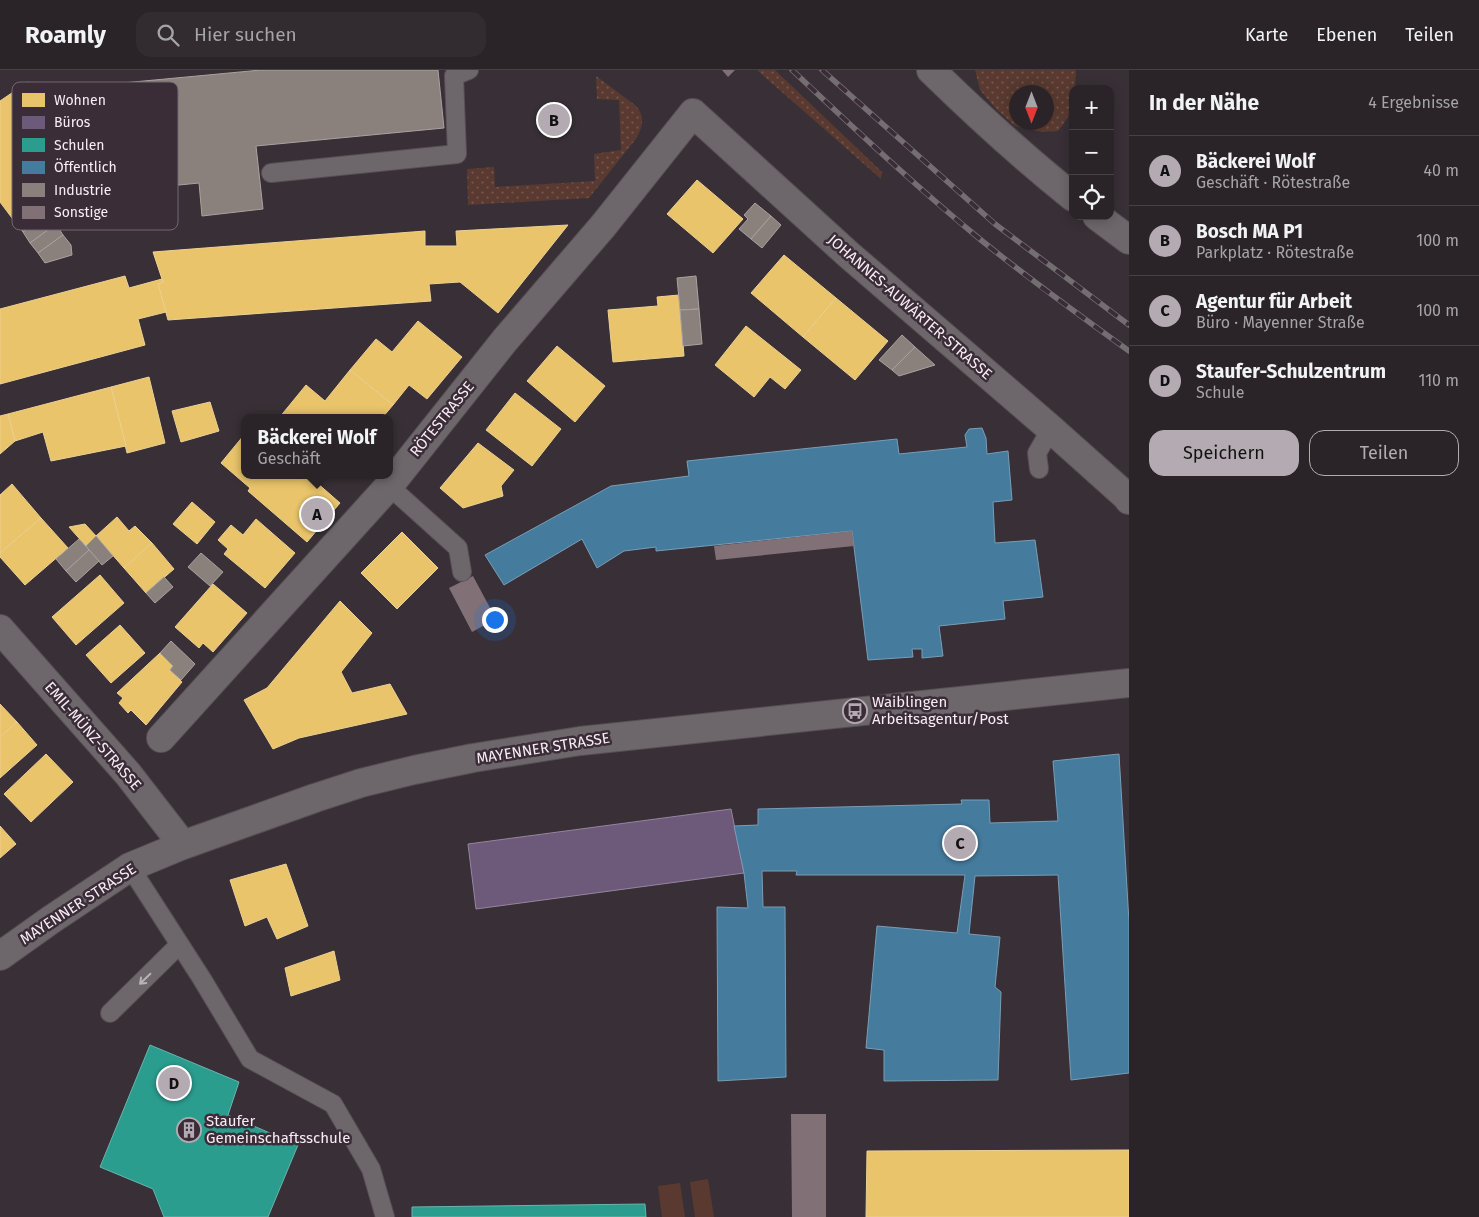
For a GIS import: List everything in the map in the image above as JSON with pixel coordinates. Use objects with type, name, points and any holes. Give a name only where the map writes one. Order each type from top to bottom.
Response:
[{"type":"street","points":[[931,70],[985,123],[1069,194]]},
{"type":"street","name":"JOHANNES-AUWÄRTER-STRASSE","points":[[692,113],[848,255],[1051,428],[1129,500]]},
{"type":"street","name":"RÖTESTRASSE","points":[[161,738],[388,486],[505,340],[602,226],[692,113]]},
{"type":"street","points":[[1102,220],[1129,240]]},
{"type":"street","name":"EMIL-MÜNZ-STRASSE","points":[[0,629],[128,774],[183,845]]},
{"type":"street","name":"MAYENNER STRASSE","points":[[0,956],[130,867],[183,845],[361,783],[414,770],[473,758],[580,741],[1129,683]]},
{"type":"lane","points":[[271,173],[457,154],[454,76],[468,70]]},
{"type":"lane","points":[[1039,469],[1037,452],[1051,428]]},
{"type":"lane","points":[[388,486],[458,548],[462,572]]},
{"type":"lane","points":[[130,867],[202,978],[250,1059],[333,1104],[371,1169],[385,1217]]},
{"type":"lane","points":[[110,1013],[180,945]]},
{"type":"shaded area","points":[[757,70],[775,70],[882,172],[881,179]]},
{"type":"shaded area","points":[[975,70],[1076,70],[1075,85],[1069,85],[1069,114],[1058,131],[1042,132],[1033,130],[1054,130],[1054,85],[1009,85],[1009,121],[980,90]]},
{"type":"shaded area","points":[[596,76],[635,105],[641,113],[642,122],[635,140],[589,198],[468,205],[467,169],[494,167],[495,187],[595,181],[594,154],[621,150],[619,100],[597,99]]},
{"type":"shaded area","points":[[708,1179],[714,1217],[695,1217],[690,1182]]},
{"type":"shaded area","points":[[680,1183],[685,1217],[662,1217],[658,1186]]},
{"type":"building: Wohnen","points":[[12,93],[12,218],[0,202],[0,101]]},
{"type":"building: Wohnen","points":[[697,180],[743,219],[713,253],[667,214]]},
{"type":"building: Wohnen","points":[[568,225],[498,313],[460,282],[429,284],[431,301],[168,320],[158,284],[163,282],[153,252],[425,231],[425,246],[457,246],[456,231]]},
{"type":"building: Wohnen","points":[[784,255],[836,298],[803,337],[751,293]]},
{"type":"building: Wohnen","points":[[125,276],[129,288],[162,279],[163,282],[158,284],[166,312],[138,319],[145,345],[0,384],[0,309]]},
{"type":"building: Wohnen","points":[[679,295],[684,356],[613,362],[608,310],[658,306],[657,297]]},
{"type":"building: Wohnen","points":[[836,298],[888,341],[855,380],[803,337]]},
{"type":"building: Wohnen","points":[[418,321],[462,357],[427,399],[409,385],[393,405],[350,370],[376,339],[392,352]]},
{"type":"building: Wohnen","points":[[746,326],[801,370],[785,389],[770,377],[754,397],[715,365]]},
{"type":"building: Wohnen","points":[[557,346],[605,386],[575,422],[527,381]]},
{"type":"building: Wohnen","points":[[350,370],[393,405],[385,414],[282,414],[306,385],[325,401]]},
{"type":"building: Wohnen","points":[[149,377],[165,443],[127,453],[111,387]]},
{"type":"building: Wohnen","points":[[111,387],[126,446],[51,461],[43,432],[15,441],[8,414]]},
{"type":"building: Wohnen","points":[[515,393],[561,429],[532,466],[486,430]]},
{"type":"building: Wohnen","points":[[210,402],[219,431],[181,442],[172,411]]},
{"type":"building: Wohnen","points":[[8,414],[15,441],[0,454],[0,416]]},
{"type":"building: Wohnen","points":[[241,439],[241,479],[313,479],[340,503],[307,542],[248,491],[250,488],[221,463]]},
{"type":"building: Wohnen","points":[[478,443],[514,470],[501,486],[503,496],[463,508],[440,488]]},
{"type":"building: Wohnen","points":[[12,484],[41,518],[0,553],[0,495]]},
{"type":"building: Wohnen","points":[[192,502],[215,522],[197,544],[173,524]]},
{"type":"building: Wohnen","points":[[117,517],[129,531],[135,526],[152,543],[124,568],[96,536]]},
{"type":"building: Wohnen","points":[[41,518],[68,548],[25,585],[0,557],[0,553]]},
{"type":"building: Wohnen","points":[[256,519],[295,553],[265,588],[224,554],[228,549],[218,540],[231,525],[243,535]]},
{"type":"building: Wohnen","points":[[85,524],[96,536],[86,546],[69,527]]},
{"type":"building: Wohnen","points":[[402,532],[438,568],[397,609],[361,573]]},
{"type":"building: Wohnen","points":[[152,543],[174,569],[146,593],[124,568]]},
{"type":"building: Wohnen","points":[[100,575],[124,603],[76,645],[52,617]]},
{"type":"building: Wohnen","points":[[213,584],[247,613],[213,652],[203,643],[199,648],[175,627]]},
{"type":"building: Wohnen","points":[[340,601],[372,633],[341,672],[352,693],[390,684],[407,714],[299,738],[273,749],[244,700],[267,688]]},
{"type":"building: Wohnen","points":[[120,625],[145,653],[111,683],[86,655]]},
{"type":"building: Wohnen","points":[[160,653],[173,666],[170,670],[182,682],[146,725],[131,710],[128,713],[119,703],[123,698],[117,693]]},
{"type":"building: Wohnen","points":[[0,704],[17,722],[0,737]]},
{"type":"building: Wohnen","points":[[17,722],[37,745],[0,778],[0,737]]},
{"type":"building: Wohnen","points":[[46,754],[73,782],[31,822],[4,794]]},
{"type":"building: Wohnen","points":[[0,826],[16,844],[0,858]]},
{"type":"building: Wohnen","points":[[286,864],[308,926],[277,939],[267,917],[245,926],[230,880]]},
{"type":"building: Wohnen","points":[[334,951],[340,980],[291,996],[285,968]]},
{"type":"building: Wohnen","points":[[1129,1150],[1129,1217],[866,1217],[867,1151]]},
{"type":"building: Büros","points":[[731,809],[744,873],[476,909],[468,844]]},
{"type":"building: Schulen","name":"Staufer Gemeinschaftsschule","points":[[150,1045],[239,1082],[228,1115],[298,1145],[268,1217],[164,1217],[153,1189],[100,1167]]},
{"type":"building: Schulen","points":[[645,1204],[646,1217],[412,1217],[412,1207]]},
{"type":"building: Öffentlich","points":[[982,428],[986,438],[987,454],[1008,451],[1012,500],[993,502],[995,543],[1035,540],[1043,597],[1003,601],[1005,619],[939,626],[943,656],[922,658],[922,649],[912,649],[913,657],[868,660],[852,531],[656,551],[656,547],[624,551],[597,568],[582,539],[504,585],[485,555],[611,486],[689,476],[687,461],[897,439],[899,454],[967,447],[965,435],[969,429]]},
{"type":"building: Öffentlich","points":[[1119,754],[1129,922],[1129,1073],[1071,1080],[1058,875],[975,876],[969,934],[1000,937],[995,987],[1001,992],[998,1080],[884,1081],[884,1050],[866,1048],[877,926],[957,933],[965,875],[796,875],[797,871],[762,871],[763,907],[785,907],[786,1077],[718,1081],[717,907],[748,908],[744,873],[734,826],[758,825],[758,809],[962,804],[961,800],[989,800],[990,823],[1058,821],[1053,761]]},
{"type":"building: Industrie","points":[[261,70],[438,70],[444,128],[256,146],[263,209],[202,216],[199,183],[178,185],[178,82],[133,82]]},
{"type":"building: Industrie","points":[[755,203],[771,216],[751,239],[739,229],[748,219],[744,215]]},
{"type":"building: Industrie","points":[[771,216],[781,225],[762,248],[751,239]]},
{"type":"building: Industrie","points":[[26,230],[48,230],[30,243],[23,232]]},
{"type":"building: Industrie","points":[[48,230],[60,230],[63,235],[38,253],[30,243]]},
{"type":"building: Industrie","points":[[63,235],[71,245],[72,255],[45,263],[38,253]]},
{"type":"building: Industrie","points":[[696,276],[699,309],[680,310],[677,278]]},
{"type":"building: Industrie","points":[[699,309],[702,344],[683,346],[680,310]]},
{"type":"building: Industrie","points":[[902,335],[915,347],[892,370],[879,360]]},
{"type":"building: Industrie","points":[[915,347],[935,365],[899,376],[892,370]]},
{"type":"building: Industrie","points":[[96,536],[113,556],[102,565],[86,546]]},
{"type":"building: Industrie","points":[[79,539],[89,550],[66,571],[56,559]]},
{"type":"building: Industrie","points":[[89,550],[99,561],[76,582],[66,571]]},
{"type":"building: Industrie","points":[[201,553],[223,572],[210,586],[188,567]]},
{"type":"building: Industrie","points":[[164,577],[173,587],[155,603],[146,593]]},
{"type":"building: Industrie","points":[[171,641],[195,664],[181,680],[170,670],[173,666],[160,653]]},
{"type":"building: Sonstige","points":[[722,70],[735,70],[728,77]]},
{"type":"building: Sonstige","points":[[852,531],[854,546],[716,560],[714,546]]},
{"type":"building: Sonstige","points":[[473,576],[496,619],[472,632],[449,588]]},
{"type":"building: Sonstige","points":[[791,1114],[826,1114],[826,1217],[792,1217]]},
{"type":"railway","points":[[792,70],[956,220],[1036,283],[1129,351]]},
{"type":"railway","points":[[822,70],[995,224],[1129,325]]},
{"type":"place","name":"Bosch MA P1","points":[[554,120]]},
{"type":"place","name":"Bäckerei Wolf","points":[[317,514]]},
{"type":"place","name":"Waiblingen Arbeitsagentur/Post","points":[[855,711]]},
{"type":"place","name":"Agentur für Arbeit","points":[[960,843]]},
{"type":"place","name":"Staufer-Schulzentrum","points":[[174,1083]]},
{"type":"place","name":"Staufer Gemeinschaftsschule","points":[[189,1130]]}]
